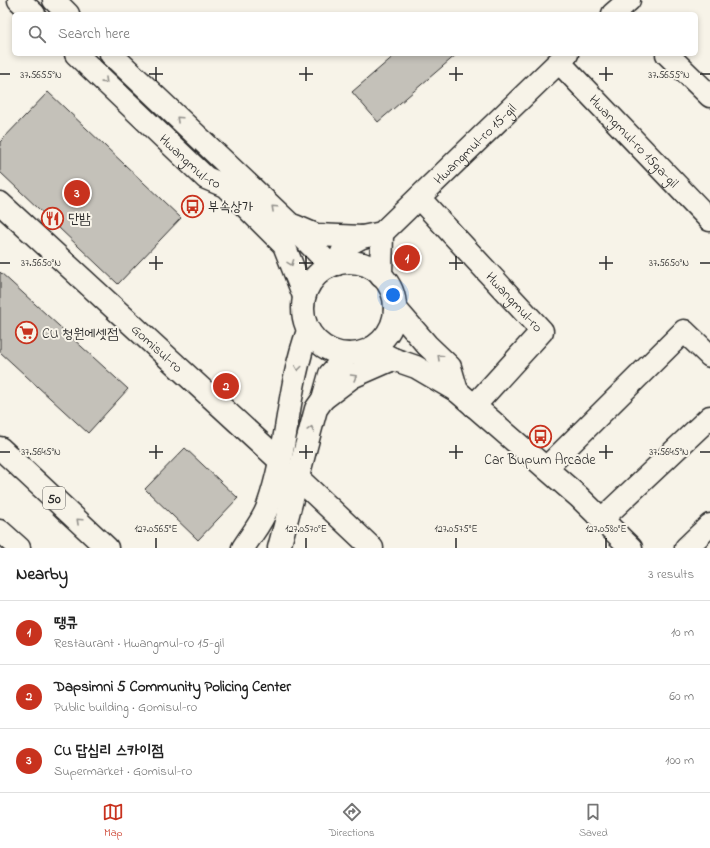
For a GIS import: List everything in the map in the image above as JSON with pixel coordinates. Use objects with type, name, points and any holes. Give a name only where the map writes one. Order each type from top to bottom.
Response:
[{"type":"street","points":[[19,0],[32,12]]},
{"type":"street","points":[[54,0],[66,12]]},
{"type":"street","name":"Hwangmul-ro","points":[[78,56],[206,178],[225,186],[284,245],[304,296]]},
{"type":"street","name":"Hwangmul-ro","points":[[113,56],[334,265]]},
{"type":"street","points":[[669,56],[710,96]]},
{"type":"street","name":"Hwangmul-ro 15-gil","points":[[334,265],[345,246],[372,235],[419,198],[563,58]]},
{"type":"street","name":"Hwangmul-ro 15ga-gil","points":[[563,58],[710,220]]},
{"type":"street","name":"Hwangmul-ro","points":[[419,198],[542,331],[474,406]]},
{"type":"street","name":"Gomisul-ro","points":[[0,203],[279,460]]},
{"type":"street","points":[[291,225],[316,235],[372,235],[382,276]]},
{"type":"street","points":[[349,262],[372,268],[382,276],[389,285],[394,297],[395,308],[389,332],[372,348],[360,353],[336,353],[325,348],[316,341],[308,331],[304,320],[302,308],[308,285],[316,276],[334,265],[349,262]]},
{"type":"street","points":[[395,308],[450,367],[458,391]]},
{"type":"street","points":[[546,468],[684,330],[710,356]]},
{"type":"street","points":[[243,548],[267,508],[279,460],[300,354],[308,331]]},
{"type":"street","points":[[372,348],[394,359],[416,367],[458,391],[546,468],[602,519],[631,548]]},
{"type":"street","points":[[323,399],[330,374],[348,354]]},
{"type":"street","points":[[279,548],[316,409],[323,399],[352,377],[394,359]]},
{"type":"street","points":[[602,519],[710,417]]},
{"type":"street","name":"50","points":[[0,448],[107,548]]},
{"type":"street","points":[[298,478],[372,548]]},
{"type":"street","points":[[267,508],[289,515]]},
{"type":"street","points":[[686,548],[710,525]]},
{"type":"street","points":[[0,531],[19,548]]},
{"type":"building","points":[[394,56],[455,56],[378,122],[352,92]]},
{"type":"building","points":[[48,92],[181,218],[118,284],[0,172],[0,142]]},
{"type":"building","points":[[0,272],[128,389],[88,433],[0,352]]},
{"type":"building","points":[[185,448],[238,498],[198,540],[145,489]]},
{"type":"place","name":"CU 답십리 스카이점","points":[[77,193]]},
{"type":"place","name":"부속상가","points":[[193,206]]},
{"type":"place","name":"단밤","points":[[52,218]]},
{"type":"place","name":"땡큐","points":[[407,258]]},
{"type":"place","name":"CU 청원에셋점","points":[[26,333]]},
{"type":"place","name":"Dapsimni 5 Community Policing Center","points":[[226,386]]},
{"type":"place","name":"Car Bupum Arcade","points":[[540,437]]}]
